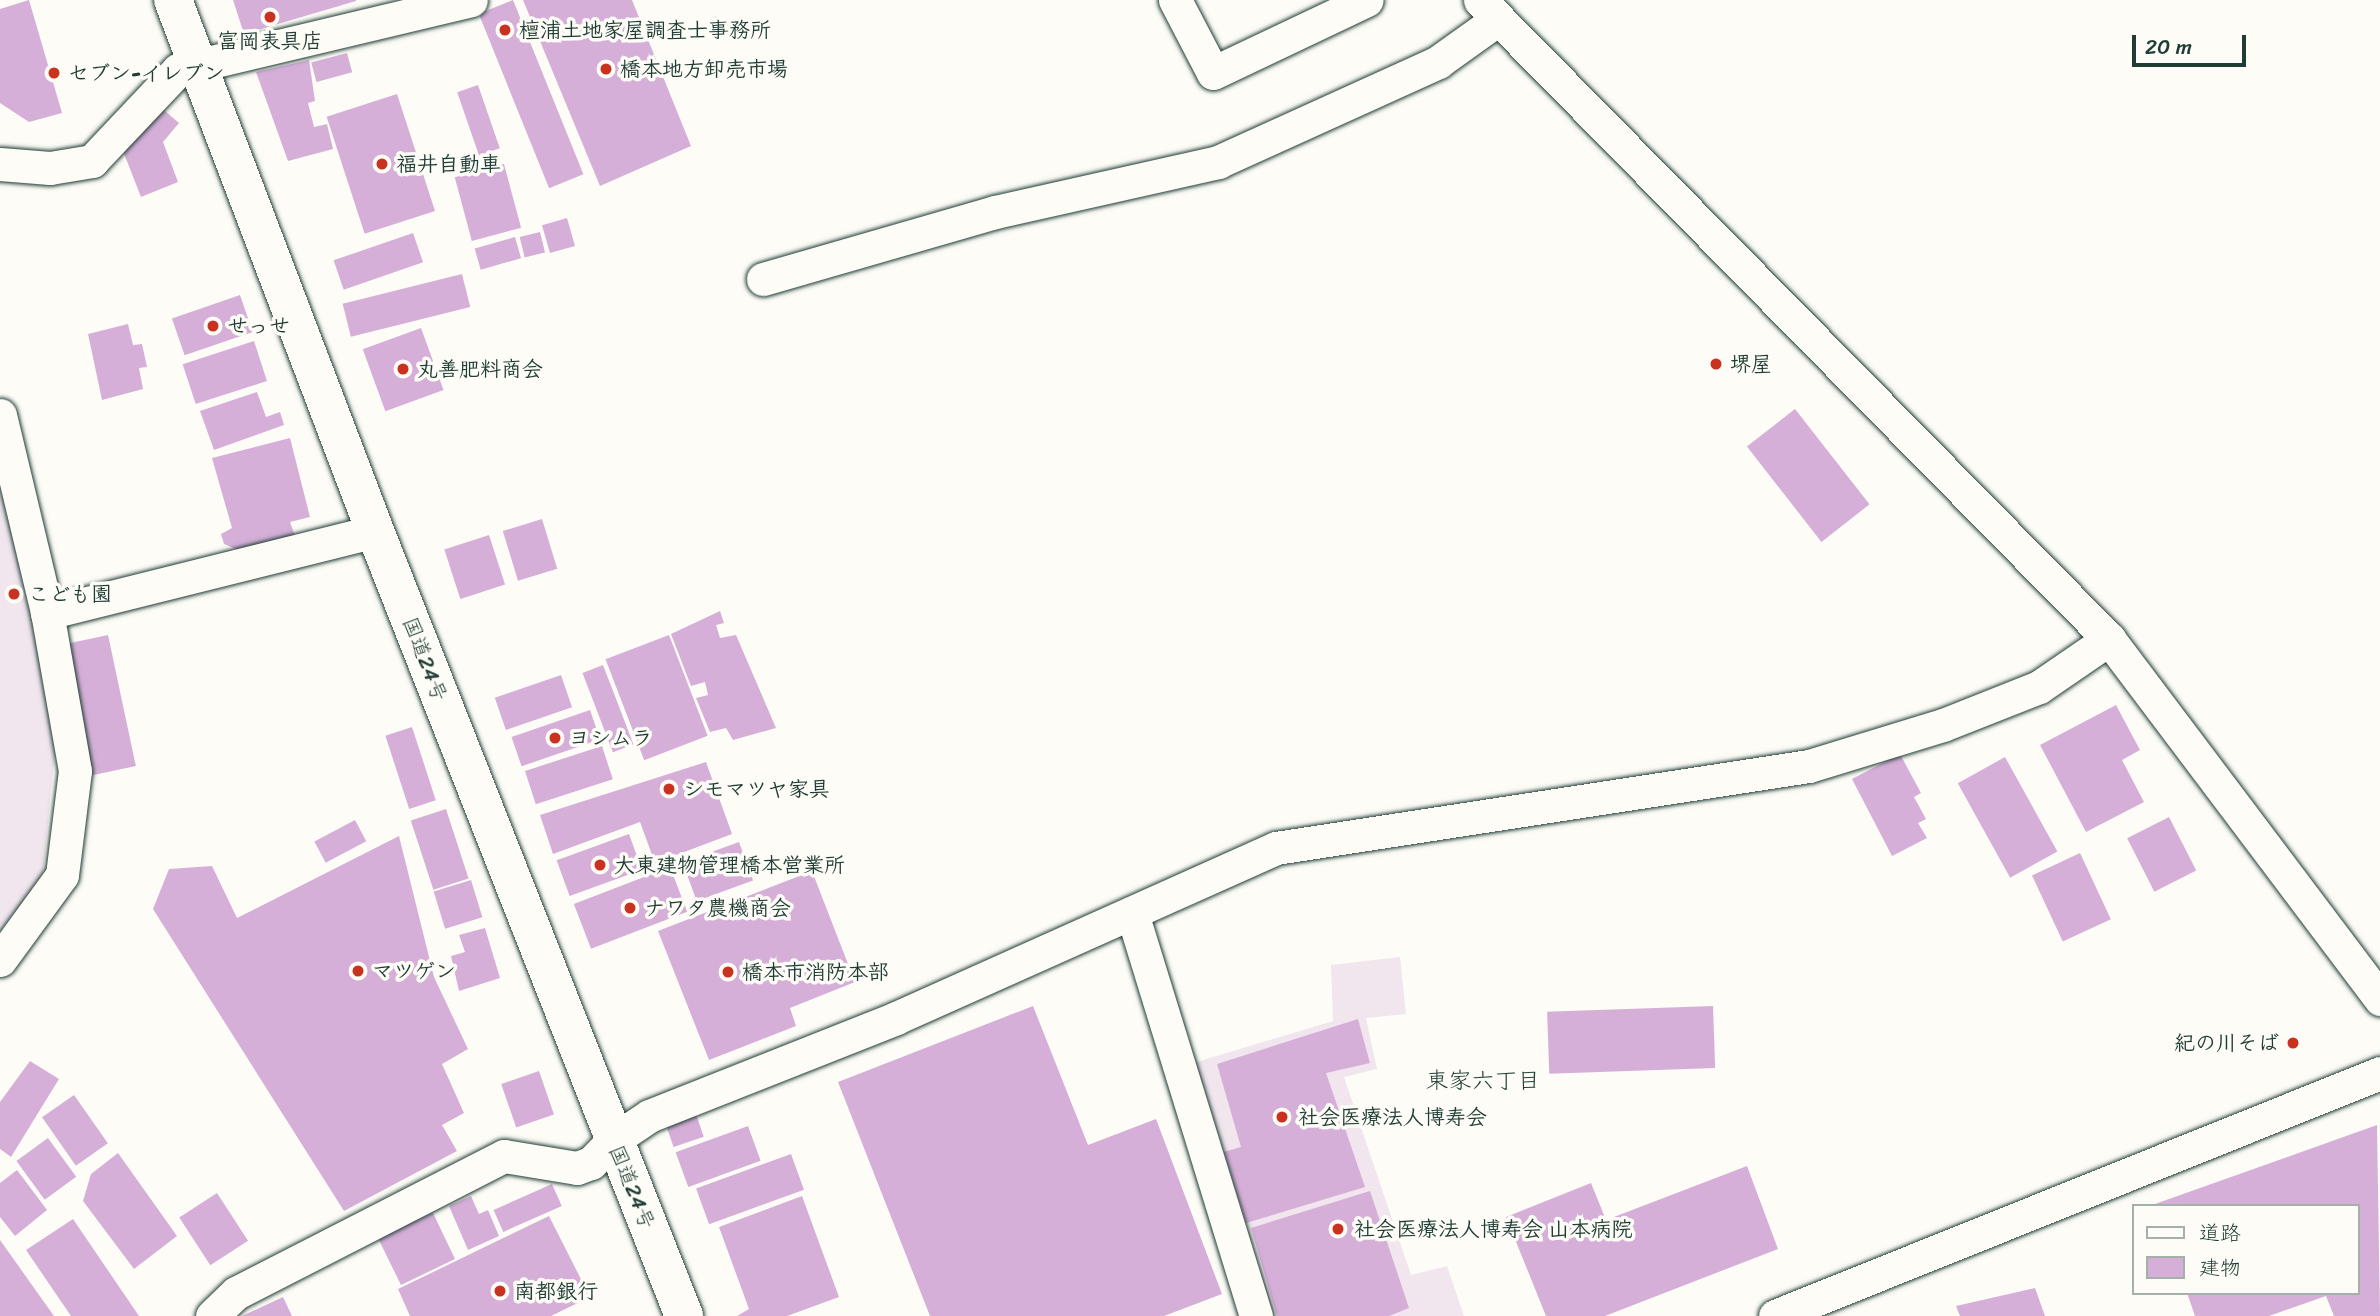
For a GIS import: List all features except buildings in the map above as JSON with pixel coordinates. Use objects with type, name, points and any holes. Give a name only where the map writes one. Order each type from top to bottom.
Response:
[{"type":"highway","name":"国道24号","points":[[173,0],[375,531],[612,1141],[684,1316]]},
{"type":"street","points":[[0,164],[50,167],[92,161],[178,70],[471,0]]},
{"type":"street","points":[[1175,0],[1213,73],[1367,0]]},
{"type":"street","points":[[763,279],[995,212],[1218,162],[1438,62],[1489,10],[2109,639],[2380,999]]},
{"type":"street","points":[[0,415],[47,612],[75,771],[62,875],[0,960]]},
{"type":"street","points":[[47,612],[375,531]]},
{"type":"street","points":[[212,1316],[236,1293],[505,1156],[577,1168],[591,1163],[612,1141],[649,1116],[896,1018],[1290,845],[1809,766],[1942,725],[2039,687],[2109,639]]},
{"type":"street","points":[[1132,914],[1256,1316]]},
{"type":"street","points":[[1774,1316],[2380,1073]]},
{"type":"shaded area","name":"こども園","points":[[0,456],[57,731],[42,882],[0,934]]},
{"type":"shaded area","name":"社会医療法人博寿会","points":[[1400,957],[1406,1014],[1366,1018],[1377,1069],[1344,1077],[1411,1275],[1447,1266],[1464,1316],[1269,1316],[1190,1064],[1333,1021],[1331,965]]},
{"type":"place","name":"富岡表具店","points":[[270,17]]},
{"type":"place","name":"檀浦土地家屋調査士事務所","points":[[505,30]]},
{"type":"place","name":"橋本地方卸売市場","points":[[606,69]]},
{"type":"place","name":"セブン-イレブン","points":[[54,73]]},
{"type":"place","name":"福井自動車","points":[[382,164]]},
{"type":"place","name":"せっせ","points":[[213,326]]},
{"type":"place","name":"堺屋","points":[[1716,364]]},
{"type":"place","name":"丸善肥料商会","points":[[403,369]]},
{"type":"place","name":"こども園","points":[[14,594]]},
{"type":"place","name":"ヨシムラ","points":[[555,738]]},
{"type":"place","name":"シモマツヤ家具","points":[[669,789]]},
{"type":"place","name":"大東建物管理橋本営業所","points":[[600,865]]},
{"type":"place","name":"ナワタ農機商会","points":[[630,908]]},
{"type":"place","name":"マツゲン","points":[[358,971]]},
{"type":"place","name":"橋本市消防本部","points":[[728,972]]},
{"type":"place","name":"紀の川そば","points":[[2293,1043]]},
{"type":"place","name":"社会医療法人博寿会","points":[[1282,1117]]},
{"type":"place","name":"社会医療法人博寿会 山本病院","points":[[1338,1229]]},
{"type":"place","name":"南都銀行","points":[[500,1291]]},
{"type":"district","name":"東家六丁目","points":[[1483,1081]]}]
